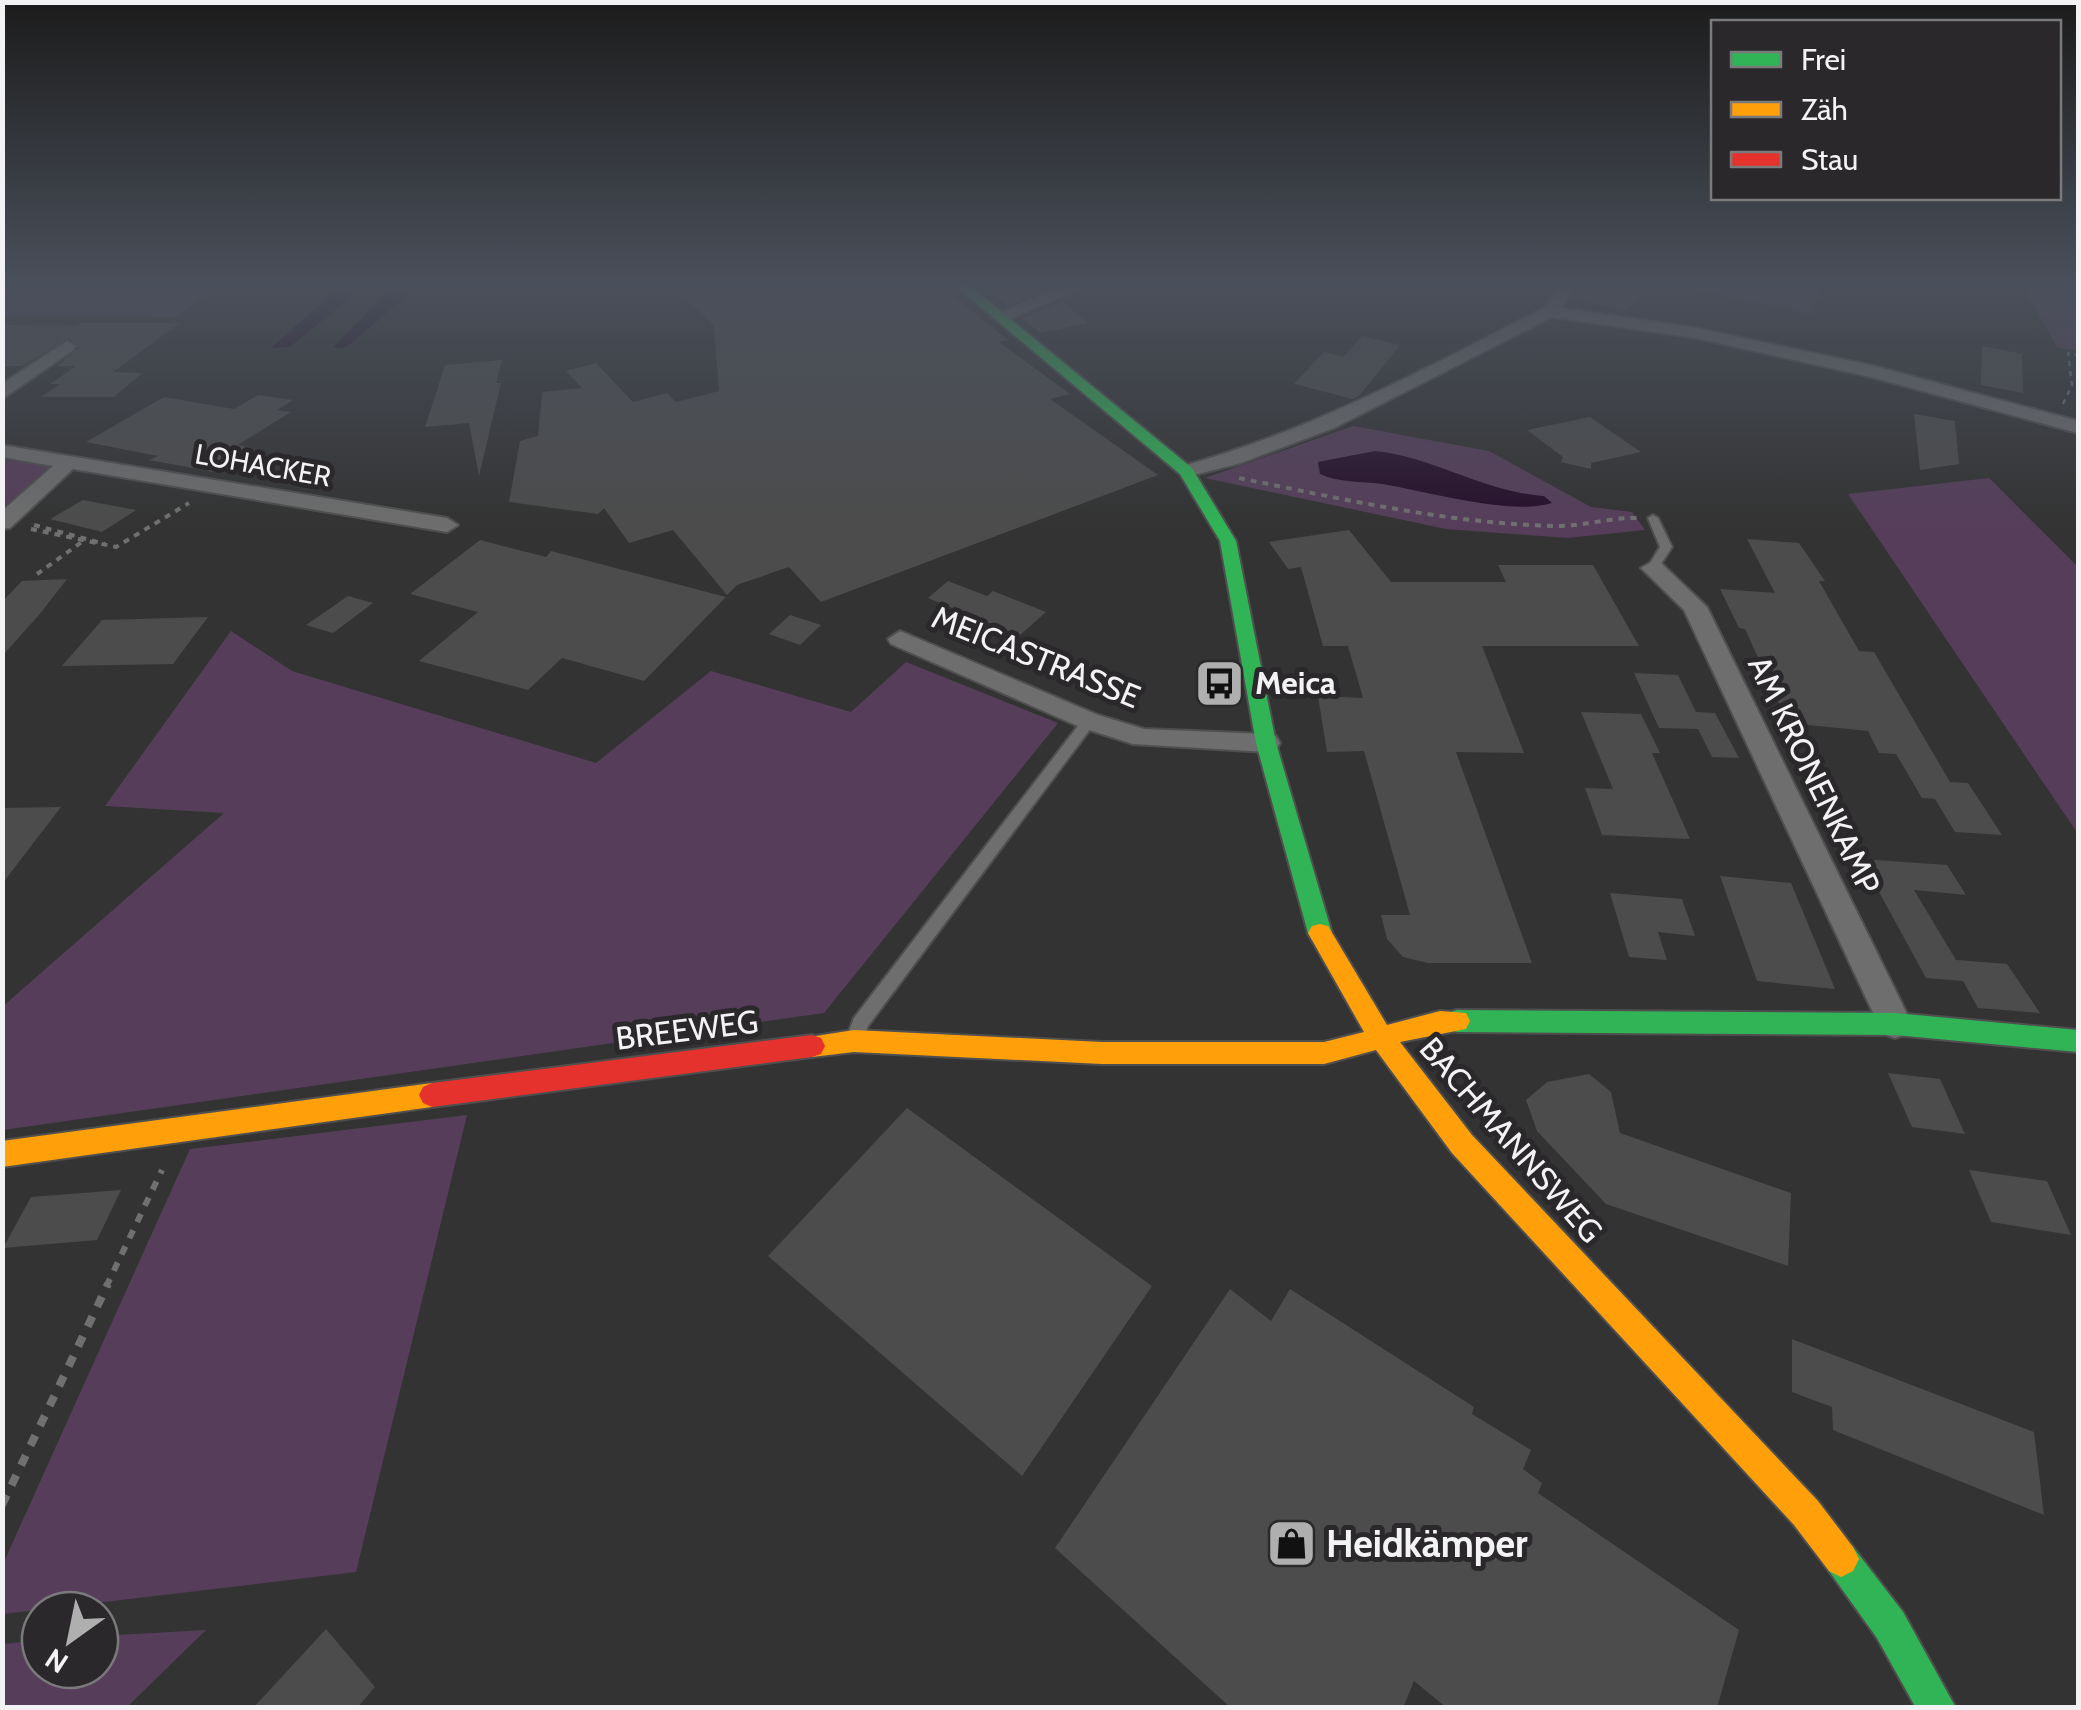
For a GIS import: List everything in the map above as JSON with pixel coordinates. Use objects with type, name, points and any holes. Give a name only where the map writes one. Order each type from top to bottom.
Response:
[{"type":"street","points":[[2,393],[38,367]]},
{"type":"street","name":"BACHMANNSWEG","points":[[1063,367],[1194,469],[1228,542],[1266,743],[1322,938],[1382,1039],[1462,1144],[1806,1513],[1890,1625],[1937,1708]]},
{"type":"street","points":[[1194,469],[1279,445],[1438,367]]},
{"type":"street","points":[[1850,367],[2078,427]]},
{"type":"street","name":"LOHACKER","points":[[2,451],[447,525]]},
{"type":"street","points":[[3,523],[70,460]]},
{"type":"street","name":"AM KRONENKAMP","points":[[1653,568],[1695,607],[1895,1024]]},
{"type":"street","name":"MEICASTRASSE","points":[[900,639],[1090,721],[1143,738],[1266,743]]},
{"type":"street","points":[[1382,1039],[1434,1021],[1895,1024],[2078,1041]]},
{"type":"street","name":"BREEWEG","points":[[2,1154],[854,1041],[1102,1052],[1324,1053],[1382,1039]]},
{"type":"lane","points":[[1653,518],[1666,547],[1653,568]]},
{"type":"lane","points":[[854,1041],[860,1023],[1090,721]]},
{"type":"path","points":[[2054,420],[2072,384],[2070,367]]},
{"type":"path","points":[[1194,469],[1434,517],[1560,526],[1615,516],[1653,518]]},
{"type":"path","points":[[34,525],[103,547],[116,547],[215,488]]},
{"type":"path","points":[[3,523],[85,540]]},
{"type":"path","points":[[37,574],[85,540]]},
{"type":"path","points":[[2,1505],[184,1127]]},
{"type":"shaded area","points":[[1353,426],[1489,451],[1591,507],[1632,512],[1645,530],[1567,538],[1446,529],[1205,478]]},
{"type":"shaded area","points":[[1375,451],[1418,460],[1501,488],[1544,496],[1552,503],[1492,505],[1320,474],[1318,462]]},
{"type":"shaded area","points":[[3,460],[57,465],[3,515]]},
{"type":"shaded area","points":[[1989,478],[2078,567],[2078,834],[1848,494]]},
{"type":"shaded area","points":[[231,631],[292,671],[596,763],[711,671],[851,712],[906,662],[1058,723],[824,1013],[3,1130],[2,1007],[224,813],[105,806]]},
{"type":"shaded area","points":[[467,1115],[356,1572],[120,1600],[120,1590],[20,1590],[20,1612],[3,1614],[3,1564],[190,1149]]},
{"type":"shaded area","points":[[206,1630],[127,1707],[3,1707],[3,1644],[20,1642],[20,1690],[120,1690],[120,1635]]},
{"type":"building","points":[[75,367],[120,367],[113,372],[142,373],[114,397],[41,397],[60,384],[50,384]]},
{"type":"building","points":[[444,367],[500,367],[496,383],[501,383],[479,476],[469,423],[425,427]]},
{"type":"building","points":[[600,367],[633,402],[667,393],[676,402],[719,391],[717,367],[1033,367],[1070,394],[1050,399],[1158,475],[821,602],[789,567],[737,585],[727,595],[673,530],[629,543],[604,508],[598,514],[509,502],[520,441],[538,436],[542,392],[582,388],[566,371]]},
{"type":"building","points":[[1310,367],[1382,367],[1353,399],[1294,384]]},
{"type":"building","points":[[1981,367],[2022,367],[2023,393],[1981,385]]},
{"type":"building","points":[[258,395],[293,400],[277,410],[291,412],[238,445],[252,448],[214,472],[149,460],[158,456],[86,442],[164,397],[234,409]]},
{"type":"building","points":[[1914,414],[1955,421],[1959,464],[1920,470]]},
{"type":"building","points":[[1590,417],[1641,452],[1591,463],[1591,469],[1561,462],[1563,457],[1527,430]]},
{"type":"building","points":[[83,500],[136,510],[102,532],[50,519]]},
{"type":"building","points":[[1349,530],[1391,582],[1506,582],[1498,565],[1593,565],[1639,646],[1482,646],[1524,753],[1456,752],[1532,963],[1428,963],[1403,957],[1387,939],[1381,915],[1410,915],[1364,751],[1327,752],[1318,696],[1363,698],[1348,646],[1323,646],[1301,567],[1288,569],[1269,542]]},
{"type":"building","points":[[1747,539],[1799,543],[1825,581],[1819,581],[1859,651],[1874,652],[1950,782],[1968,783],[2002,835],[1955,832],[1935,799],[1922,798],[1896,754],[1879,753],[1868,731],[1788,723],[1745,629],[1739,628],[1720,589],[1775,593]]},
{"type":"building","points":[[480,540],[546,557],[551,551],[726,597],[644,681],[562,658],[528,690],[419,661],[478,612],[410,594]]},
{"type":"building","points":[[67,579],[2,656],[2,602],[22,581]]},
{"type":"building","points":[[948,581],[987,596],[993,591],[1046,612],[1019,636],[928,598]]},
{"type":"building","points":[[348,596],[373,603],[333,633],[306,625]]},
{"type":"building","points":[[790,615],[821,625],[800,645],[769,634]]},
{"type":"building","points":[[208,617],[173,664],[62,666],[102,620]]},
{"type":"building","points":[[1634,673],[1678,675],[1696,712],[1715,713],[1739,758],[1712,757],[1698,729],[1659,728]]},
{"type":"building","points":[[1581,712],[1641,714],[1660,753],[1652,753],[1690,839],[1602,835],[1585,788],[1613,789]]},
{"type":"building","points":[[61,807],[2,884],[2,808]]},
{"type":"building","points":[[1861,859],[1947,865],[1966,895],[1914,890],[1956,960],[2007,964],[2040,1013],[1978,1008],[1963,981],[1926,978]]},
{"type":"building","points":[[1720,876],[1791,883],[1835,989],[1757,981]]},
{"type":"building","points":[[1610,893],[1682,899],[1695,936],[1658,932],[1667,960],[1629,957]]},
{"type":"building","points":[[1888,1073],[1940,1079],[1965,1134],[1912,1127]]},
{"type":"building","points":[[1589,1074],[1611,1092],[1620,1133],[1791,1193],[1788,1266],[1606,1204],[1537,1131],[1526,1100],[1547,1082]]},
{"type":"building","points":[[907,1108],[1152,1286],[1022,1476],[768,1256]]},
{"type":"building","points":[[1969,1170],[2047,1181],[2071,1235],[1991,1222]]},
{"type":"building","points":[[121,1190],[97,1240],[3,1248],[31,1197]]},
{"type":"building","points":[[1230,1289],[1271,1321],[1290,1289],[1474,1407],[1472,1414],[1531,1450],[1523,1469],[1542,1483],[1538,1493],[1739,1630],[1717,1708],[1447,1708],[1414,1681],[1403,1708],[1231,1708],[1055,1548]]},
{"type":"building","points":[[1792,1339],[2034,1432],[2044,1515],[1833,1430],[1832,1407],[1792,1392]]},
{"type":"building","points":[[326,1629],[375,1687],[357,1708],[253,1708]]},
{"type":"traffic: fast","points":[[1060,367],[1186,471],[1228,541],[1266,743],[1320,933]]},
{"type":"traffic: fast","points":[[1457,1021],[1895,1024],[2078,1041]]},
{"type":"traffic: fast","points":[[1841,1559],[1890,1625],[1937,1708]]},
{"type":"traffic: slow","points":[[1320,933],[1382,1039],[1462,1144],[1806,1513],[1841,1559]]},
{"type":"traffic: slow","points":[[812,1046],[854,1041],[1102,1053],[1324,1053],[1424,1025],[1457,1021]]},
{"type":"traffic: slow","points":[[2,1154],[432,1095]]},
{"type":"traffic: jam","points":[[432,1095],[812,1046]]},
{"type":"place","name":"Meica","points":[[1220,683]]},
{"type":"place","name":"Heidkämper","points":[[1291,1544]]}]
